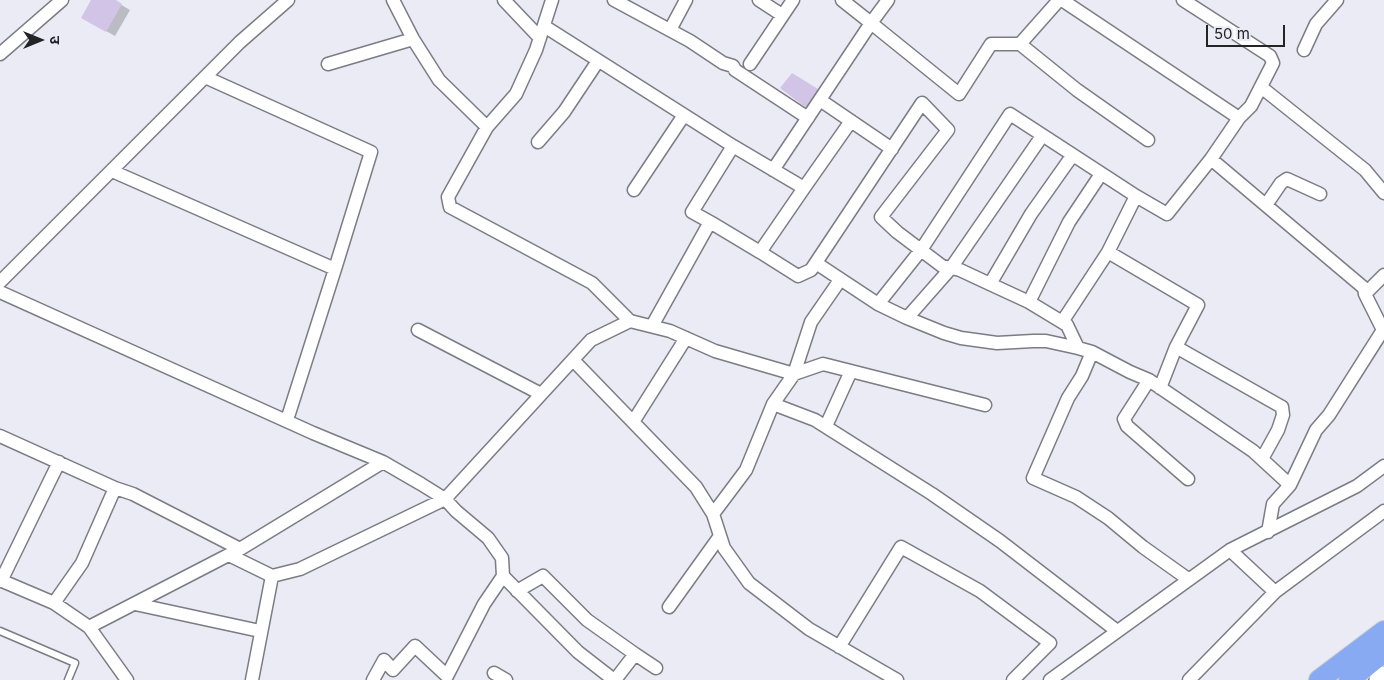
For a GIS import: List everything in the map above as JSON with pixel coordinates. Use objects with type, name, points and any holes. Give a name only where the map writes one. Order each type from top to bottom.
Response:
[{"type":"highway","points":[[1319,680],[1384,631]]},
{"type":"highway","points":[[1349,680],[1384,652]]},
{"type":"street","points":[[0,54],[62,0]]},
{"type":"street","points":[[393,0],[413,40],[439,80],[487,127]]},
{"type":"street","points":[[504,0],[542,32],[598,61],[733,146],[804,188]]},
{"type":"street","points":[[552,0],[542,32],[516,94],[487,127],[448,197],[450,207],[592,283],[630,321],[670,331],[715,351],[794,374],[823,364],[985,406]]},
{"type":"street","points":[[614,0],[690,41],[723,63],[733,66],[735,70],[808,118]]},
{"type":"street","points":[[670,30],[686,0]]},
{"type":"street","points":[[759,0],[782,15]]},
{"type":"street","points":[[750,64],[793,0]]},
{"type":"street","points":[[842,0],[960,94],[991,44],[1020,44],[1077,90],[1148,140]]},
{"type":"street","points":[[773,170],[888,0]]},
{"type":"street","points":[[1020,44],[1061,0],[1239,118]]},
{"type":"street","points":[[878,304],[921,250],[1010,114],[1072,156],[1167,214],[1211,159],[1239,118],[1251,106],[1273,62],[1270,56],[1183,0]]},
{"type":"street","points":[[1304,50],[1316,24],[1337,0]]},
{"type":"street","points":[[0,282],[280,2]]},
{"type":"street","points":[[328,64],[413,40]]},
{"type":"street","points":[[538,142],[564,112],[598,61]]},
{"type":"street","points":[[205,77],[371,152],[287,420]]},
{"type":"street","points":[[1261,87],[1365,170],[1384,193]]},
{"type":"street","points":[[820,100],[892,149]]},
{"type":"street","points":[[733,146],[692,212],[798,276],[811,270],[922,103],[948,130],[881,217],[897,232],[942,266],[960,270],[990,284],[1028,302],[1067,325],[1078,348]]},
{"type":"street","points":[[634,190],[684,115]]},
{"type":"street","points":[[760,252],[851,121]]},
{"type":"street","points":[[907,318],[951,268],[1042,136]]},
{"type":"street","points":[[990,284],[1032,214],[1072,156]]},
{"type":"street","points":[[1211,159],[1364,288],[1365,294],[1384,330],[1329,415],[1316,430],[1290,485],[1273,504],[1268,532]]},
{"type":"street","points":[[112,170],[335,269]]},
{"type":"street","points":[[1028,302],[1069,222],[1102,174]]},
{"type":"street","points":[[1266,205],[1281,183],[1287,179],[1320,194]]},
{"type":"street","points":[[1062,322],[1108,252],[1136,196]]},
{"type":"street","points":[[652,326],[710,222]]},
{"type":"street","points":[[1108,252],[1198,305],[1176,347],[1160,388]]},
{"type":"street","points":[[816,263],[878,304],[907,318],[961,338],[997,343],[1020,341],[1046,342],[1092,352],[1149,380],[1253,451],[1290,485]]},
{"type":"street","points":[[1365,294],[1384,275]]},
{"type":"street","points":[[713,514],[746,470],[773,404],[794,374],[811,322],[840,280]]},
{"type":"street","points":[[0,292],[383,462],[446,500],[488,538],[502,558],[503,576],[484,604],[447,676],[415,646],[393,670],[384,660],[373,680]]},
{"type":"street","points":[[0,436],[133,494],[235,552],[272,576],[300,570],[446,500],[591,340],[630,321]]},
{"type":"street","points":[[418,330],[541,394]]},
{"type":"street","points":[[633,422],[686,338]]},
{"type":"street","points":[[1176,347],[1282,407],[1283,415],[1278,430],[1262,459]]},
{"type":"street","points":[[1092,352],[1082,376],[1068,398],[1033,478],[1076,497],[1108,518],[1143,547],[1188,579]]},
{"type":"street","points":[[573,360],[696,487],[713,514],[724,548],[749,583],[809,629],[897,680]]},
{"type":"street","points":[[826,426],[851,371]]},
{"type":"street","points":[[1149,380],[1124,419],[1127,426],[1188,479]]},
{"type":"street","points":[[773,404],[826,426],[932,494],[1000,541],[1117,631]]},
{"type":"street","points":[[59,462],[0,580],[54,603],[88,627],[126,679]]},
{"type":"street","points":[[88,627],[235,552],[383,462]]},
{"type":"street","points":[[1050,680],[1230,550],[1357,486],[1384,466]]},
{"type":"street","points":[[54,603],[82,563],[116,488]]},
{"type":"street","points":[[1189,680],[1275,592],[1384,511]]},
{"type":"street","points":[[669,608],[720,536]]},
{"type":"street","points":[[839,647],[901,547],[980,591],[1050,643],[1014,680]]},
{"type":"street","points":[[1230,550],[1275,592]]},
{"type":"street","points":[[252,680],[272,576]]},
{"type":"street","points":[[503,576],[578,652],[614,680],[634,654]]},
{"type":"street","points":[[517,591],[543,576],[586,620],[656,668]]},
{"type":"street","points":[[135,604],[260,631]]},
{"type":"street","points":[[494,673],[506,680]]},
{"type":"street","points":[[1377,680],[1384,674]]},
{"type":"lane","points":[[0,631],[75,663],[68,680]]},
{"type":"building","points":[[91,0],[116,0],[122,4],[106,32],[81,18]]},
{"type":"building","points":[[792,73],[818,89],[805,107],[780,88]]}]
